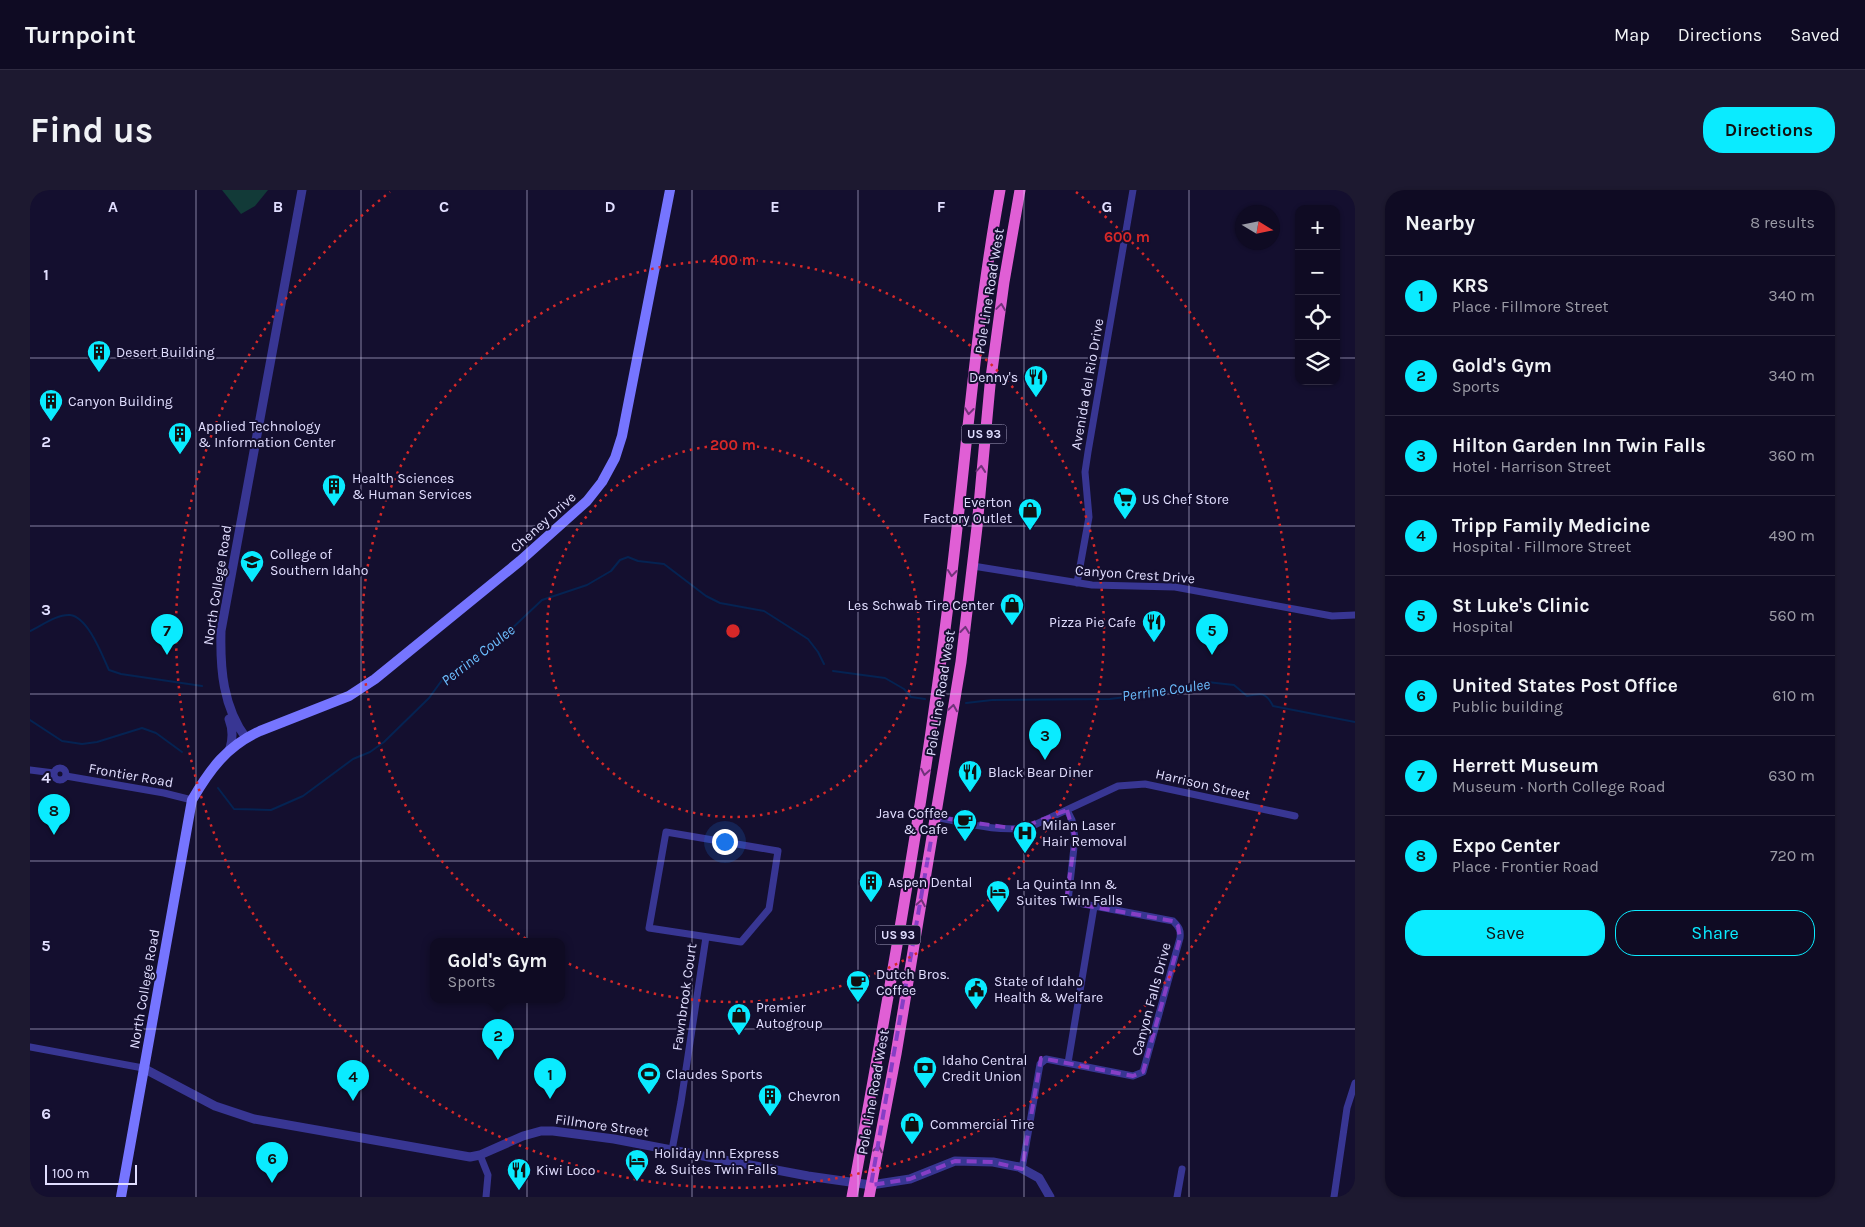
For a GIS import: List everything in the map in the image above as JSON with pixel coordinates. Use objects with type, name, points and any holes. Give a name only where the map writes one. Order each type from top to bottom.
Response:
[{"type":"highway","name":"Pole Line Road West","points":[[852,1197],[932,729],[950,594],[980,315],[1000,190]]},
{"type":"highway","name":"Pole Line Road West","points":[[870,1191],[895,1058],[961,662],[990,386],[1004,282],[1020,190]]},
{"type":"main road","name":"Cheney Drive","points":[[246,738],[349,696],[375,679],[520,562],[587,500],[602,482],[615,458],[622,436],[670,190]]},
{"type":"main road","name":"North College Road","points":[[121,1197],[192,800],[210,772],[230,748],[246,738]]},
{"type":"street","name":"North College Road","points":[[246,738],[238,728],[226,697],[220,657],[221,631],[302,190]]},
{"type":"street","name":"Avenida del Rio Drive","points":[[1077,583],[1088,517],[1085,472],[1133,190]]},
{"type":"street","name":"Canyon Crest Drive","points":[[972,566],[1092,585],[1175,587],[1332,616],[1355,615]]},
{"type":"street","points":[[221,631],[216,660],[217,675],[224,707],[232,728],[230,748]]},
{"type":"street","name":"Frontier Road","points":[[30,770],[54,773],[55,769],[61,768],[65,770],[66,776],[164,793],[192,800]]},
{"type":"street","name":"Harrison Street","points":[[935,817],[1005,830],[1018,829],[1030,827],[1118,786],[1145,784],[1295,816]]},
{"type":"street","name":"Canyon Falls Drive","points":[[1022,1169],[1040,1064],[1046,1059],[1133,1076],[1143,1072],[1181,931],[1173,921],[1068,901],[1075,838],[1068,810]]},
{"type":"street","name":"Fawnbrook Court","points":[[666,832],[778,851],[769,909],[740,942],[706,937],[649,928],[666,832]]},
{"type":"street","points":[[1068,1063],[1094,907]]},
{"type":"street","name":"Fawnbrook Court","points":[[672,1150],[683,1093],[706,937]]},
{"type":"street","name":"Fillmore Street","points":[[30,1047],[144,1068],[214,1106],[254,1119],[470,1157],[480,1155],[523,1136],[547,1131],[614,1139],[854,1183],[870,1191],[910,1179],[955,1161],[993,1162],[1022,1169],[1039,1178],[1050,1197]]},
{"type":"street","points":[[1334,1197],[1347,1108],[1355,1083]]},
{"type":"street","points":[[480,1155],[488,1175],[486,1197]]},
{"type":"street","points":[[1177,1197],[1182,1169]]},
{"type":"highlighted area","points":[[1067,810],[1075,838],[1066,902],[1173,921],[1178,926],[1180,938],[1143,1072],[1133,1076],[1041,1058],[1022,1169],[993,1162],[955,1161],[910,1179],[871,1185],[935,817],[1018,829]]},
{"type":"green space","points":[[222,190],[268,190],[255,206],[241,214]]},
{"type":"waterway","name":"Perrine Coulee","points":[[218,788],[234,809],[271,810],[303,796],[353,759],[370,752],[384,742],[429,698],[445,676],[506,634],[542,600],[587,585],[611,571],[620,560],[628,557],[638,561],[664,564],[706,596],[720,603],[764,611],[808,639],[824,664]]},
{"type":"waterway","name":"Perrine Coulee","points":[[30,631],[65,615],[77,617],[83,622],[94,638],[109,670],[121,674],[202,686]]},
{"type":"waterway","name":"Perrine Coulee","points":[[833,671],[885,678],[904,689],[911,697],[925,699]]},
{"type":"waterway","name":"Perrine Coulee","points":[[966,703],[992,700],[1110,699],[1180,690],[1207,682],[1234,685],[1247,696],[1263,695],[1268,698],[1273,706],[1355,722]]},
{"type":"waterway","name":"Perrine Coulee","points":[[30,720],[62,741],[82,744],[97,742],[142,728],[156,733],[182,752]]},
{"type":"place","name":"Desert Building","points":[[99,373]]},
{"type":"place","name":"Denny's","points":[[1036,398]]},
{"type":"place","name":"Canyon Building","points":[[51,422]]},
{"type":"place","name":"Applied Technology & Information Center","points":[[180,455]]},
{"type":"place","name":"Health Sciences & Human Services","points":[[334,507]]},
{"type":"place","name":"US Chef Store","points":[[1125,520]]},
{"type":"place","name":"Everton Factory Outlet","points":[[1030,531]]},
{"type":"place","name":"College of Southern Idaho","points":[[252,583]]},
{"type":"place","name":"Les Schwab Tire Center","points":[[1012,626]]},
{"type":"place","name":"Pizza Pie Cafe","points":[[1154,643]]},
{"type":"place","name":"Herrett Museum","points":[[167,655]]},
{"type":"place","name":"St Luke's Clinic","points":[[1212,655]]},
{"type":"place","name":"Hilton Garden Inn Twin Falls","points":[[1045,760]]},
{"type":"place","name":"Black Bear Diner","points":[[970,793]]},
{"type":"place","name":"Expo Center","points":[[54,835]]},
{"type":"place","name":"Java Coffee & Cafe","points":[[965,842]]},
{"type":"place","name":"Milan Laser Hair Removal","points":[[1025,854]]},
{"type":"place","name":"Aspen Dental","points":[[871,903]]},
{"type":"place","name":"La Quinta Inn & Suites Twin Falls","points":[[998,913]]},
{"type":"place","name":"Dutch Bros. Coffee","points":[[858,1003]]},
{"type":"place","name":"State of Idaho Health & Welfare","points":[[976,1010]]},
{"type":"place","name":"Premier Autogroup","points":[[739,1036]]},
{"type":"place","name":"Gold's Gym","points":[[498,1060]]},
{"type":"place","name":"Idaho Central Credit Union","points":[[925,1089]]},
{"type":"place","name":"Claudes Sports","points":[[649,1095]]},
{"type":"place","name":"KRS","points":[[550,1099]]},
{"type":"place","name":"Tripp Family Medicine","points":[[353,1101]]},
{"type":"place","name":"Chevron","points":[[770,1117]]},
{"type":"place","name":"Commercial Tire","points":[[912,1145]]},
{"type":"place","name":"Holiday Inn Express & Suites Twin Falls","points":[[637,1182]]},
{"type":"place","name":"United States Post Office","points":[[272,1183]]},
{"type":"place","name":"Kiwi Loco","points":[[519,1191]]}]
